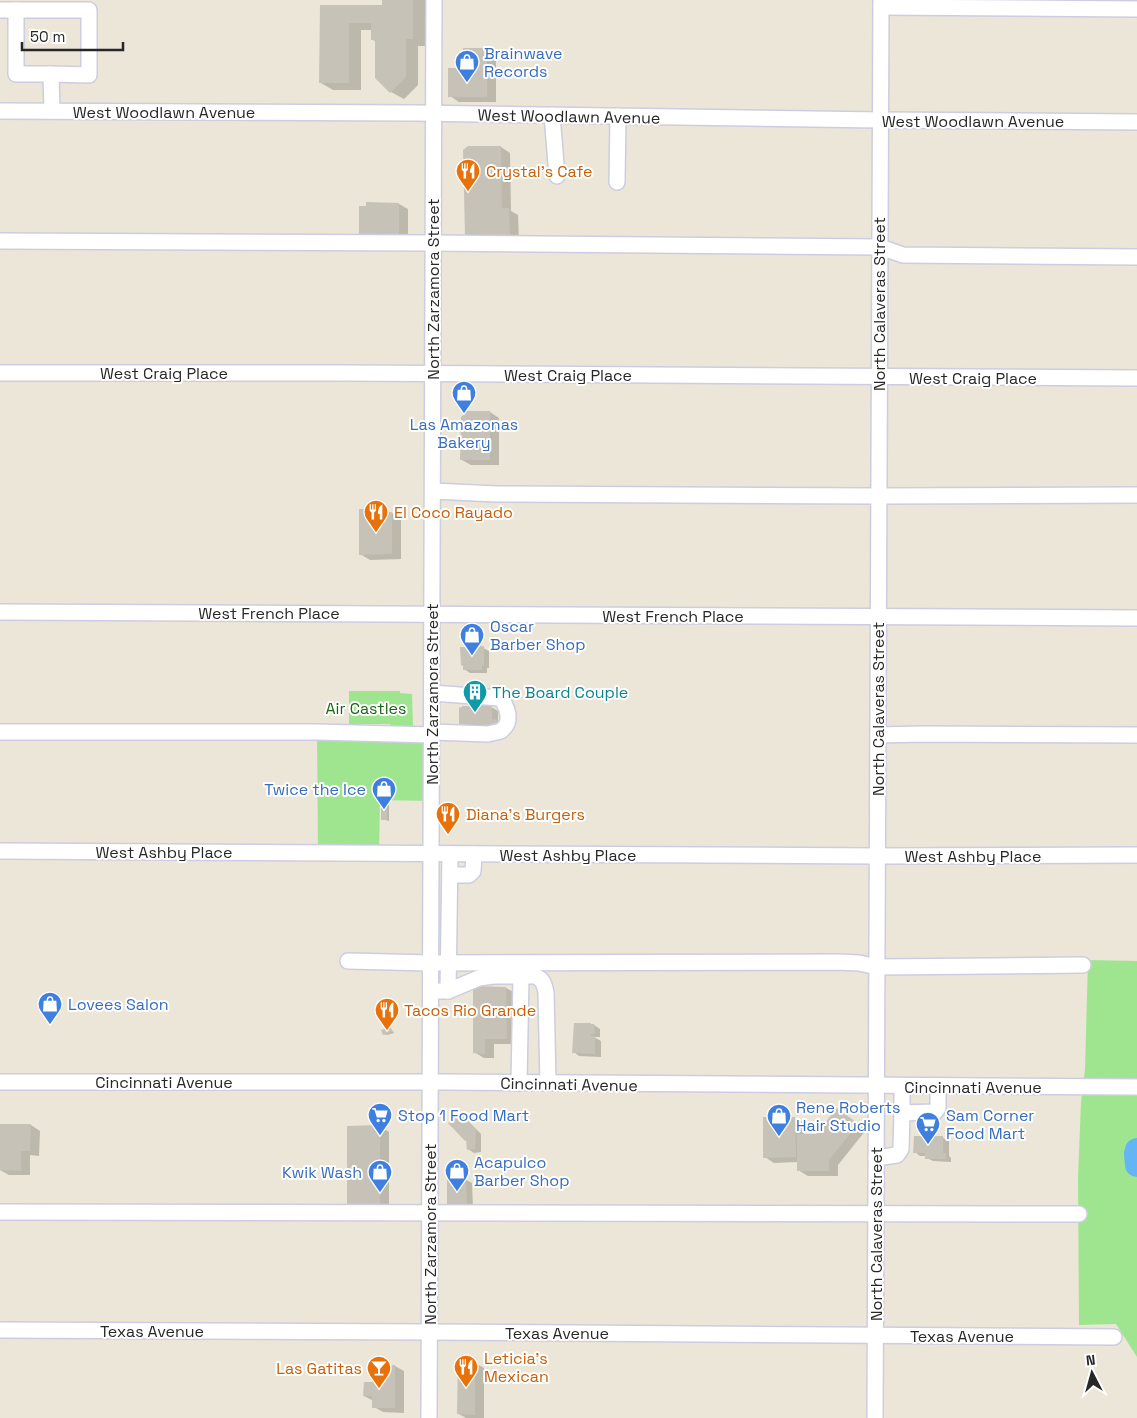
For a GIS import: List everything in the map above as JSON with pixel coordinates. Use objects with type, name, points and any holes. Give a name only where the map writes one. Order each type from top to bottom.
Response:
[{"type":"street","name":"North Zarzamora Street","points":[[430,1418],[434,0]]},
{"type":"street","points":[[881,4],[1137,9]]},
{"type":"street","name":"North Calaveras Street","points":[[875,1418],[881,4]]},
{"type":"street","points":[[0,10],[16,10],[89,10],[90,75],[16,74],[16,10]]},
{"type":"street","points":[[51,74],[52,111]]},
{"type":"street","name":"West Woodlawn Avenue","points":[[0,111],[1137,122]]},
{"type":"street","points":[[552,115],[557,176]]},
{"type":"street","points":[[618,116],[618,182]]},
{"type":"street","points":[[0,242],[434,243],[880,248],[903,255],[1137,257]]},
{"type":"street","name":"West Craig Place","points":[[0,372],[1137,378]]},
{"type":"street","points":[[432,491],[496,494],[1137,495]]},
{"type":"street","name":"West French Place","points":[[0,612],[1137,618]]},
{"type":"street","points":[[0,732],[488,734],[501,731],[507,724],[508,714],[505,703],[500,698],[432,693]]},
{"type":"street","points":[[878,735],[1137,735]]},
{"type":"street","name":"West Ashby Place","points":[[0,851],[877,856],[1137,855]]},
{"type":"street","points":[[448,991],[450,854]]},
{"type":"street","points":[[450,875],[469,875],[472,873],[474,854]]},
{"type":"street","points":[[348,961],[431,963],[839,962],[859,963],[876,967],[1083,965]]},
{"type":"street","points":[[431,991],[448,991],[479,978],[492,976],[535,976],[540,978],[546,992],[548,1083]]},
{"type":"street","points":[[519,1083],[521,976]]},
{"type":"street","name":"Cincinnati Avenue","points":[[0,1082],[431,1082],[1137,1087]]},
{"type":"street","points":[[876,1158],[897,1155],[901,1149],[902,1086]]},
{"type":"street","points":[[876,1125],[935,1112],[938,1108],[938,1086]]},
{"type":"street","points":[[0,1212],[1079,1214]]},
{"type":"street","name":"Texas Avenue","points":[[0,1330],[1114,1337]]},
{"type":"green space","name":"Air Castles","points":[[349,691],[400,691],[400,693],[412,694],[413,726],[349,724]]},
{"type":"green space","points":[[317,732],[432,735],[432,801],[380,800],[379,853],[318,853]]},
{"type":"green space","points":[[1088,960],[1137,961],[1137,1357],[1116,1324],[1079,1325],[1078,1178],[1081,1102],[1085,1069]]},
{"type":"building","points":[[382,0],[413,0],[413,39],[406,39],[406,77],[390,93],[375,78],[375,40],[371,40],[371,23],[349,23],[349,83],[319,83],[320,5],[382,5]]},
{"type":"building","name":"Brainwave Records","points":[[463,48],[487,48],[487,97],[448,97],[448,68],[463,68]]},
{"type":"building","points":[[468,146],[501,146],[502,208],[509,208],[510,235],[465,236],[463,150]]},
{"type":"building","points":[[366,202],[399,203],[399,239],[359,238],[359,206],[366,206]]},
{"type":"building","points":[[467,411],[490,411],[490,460],[460,460],[461,417]]},
{"type":"building","name":"El Coco Rayado","points":[[359,509],[367,509],[368,512],[392,512],[392,554],[359,555]]},
{"type":"building","name":"Oscar Barber Shop","points":[[464,641],[476,641],[476,646],[484,646],[484,666],[482,665],[482,670],[463,670],[460,647],[464,647]]},
{"type":"building","name":"The Board Couple","points":[[477,704],[492,706],[492,719],[497,720],[497,726],[459,724],[459,707],[476,706]]},
{"type":"building","name":"Twice the Ice","points":[[381,801],[387,801],[387,820],[381,820]]},
{"type":"building","points":[[473,986],[506,987],[507,1039],[485,1039],[485,1054],[473,1053]]},
{"type":"building","points":[[574,1023],[594,1024],[595,1034],[591,1034],[591,1036],[595,1036],[595,1054],[572,1053]]},
{"type":"building","name":"Tacos Rio Grande","points":[[391,1027],[392,1032],[383,1035],[381,1030]]},
{"type":"building","points":[[837,1108],[858,1124],[829,1160],[829,1171],[797,1171],[797,1134],[816,1134]]},
{"type":"building","points":[[459,1113],[476,1130],[475,1149],[467,1150],[466,1140],[448,1123]]},
{"type":"building","name":"Rene Roberts Hair Studio","points":[[763,1117],[795,1117],[796,1157],[763,1158]]},
{"type":"building","points":[[0,1124],[31,1124],[30,1151],[21,1151],[21,1171],[0,1170]]},
{"type":"building","points":[[380,1125],[380,1207],[347,1206],[347,1126]]},
{"type":"building","name":"Sam Corner Food Mart","points":[[914,1136],[943,1136],[943,1153],[946,1153],[946,1159],[925,1159],[925,1153],[913,1153]]},
{"type":"building","name":"Acapulco Barber Shop","points":[[447,1179],[466,1179],[467,1205],[447,1206]]},
{"type":"building","name":"Leticia's Mexican","points":[[458,1362],[475,1362],[475,1415],[457,1414]]},
{"type":"building","name":"Las Gatitas","points":[[373,1364],[395,1365],[395,1408],[372,1408],[372,1396],[363,1396],[364,1382],[372,1382]]},
{"type":"waterway","points":[[1137,1150],[1137,1165]]},
{"type":"place","name":"Brainwave Records","points":[[467,83]]},
{"type":"place","name":"Crystal's Cafe","points":[[468,192]]},
{"type":"place","name":"Las Amazonas Bakery","points":[[464,414]]},
{"type":"place","name":"El Coco Rayado","points":[[376,533]]},
{"type":"place","name":"Oscar Barber Shop","points":[[472,656]]},
{"type":"place","name":"The Board Couple","points":[[475,713]]},
{"type":"place","name":"Twice the Ice","points":[[384,810]]},
{"type":"place","name":"Diana's Burgers","points":[[448,835]]},
{"type":"place","name":"Lovees Salon","points":[[50,1025]]},
{"type":"place","name":"Tacos Rio Grande","points":[[387,1031]]},
{"type":"place","name":"Stop 1 Food Mart","points":[[380,1136]]},
{"type":"place","name":"Rene Roberts Hair Studio","points":[[779,1137]]},
{"type":"place","name":"Sam Corner Food Mart","points":[[928,1145]]},
{"type":"place","name":"Acapulco Barber Shop","points":[[457,1192]]},
{"type":"place","name":"Kwik Wash","points":[[380,1193]]},
{"type":"place","name":"Leticia's Mexican","points":[[466,1388]]},
{"type":"place","name":"Las Gatitas","points":[[379,1389]]}]
